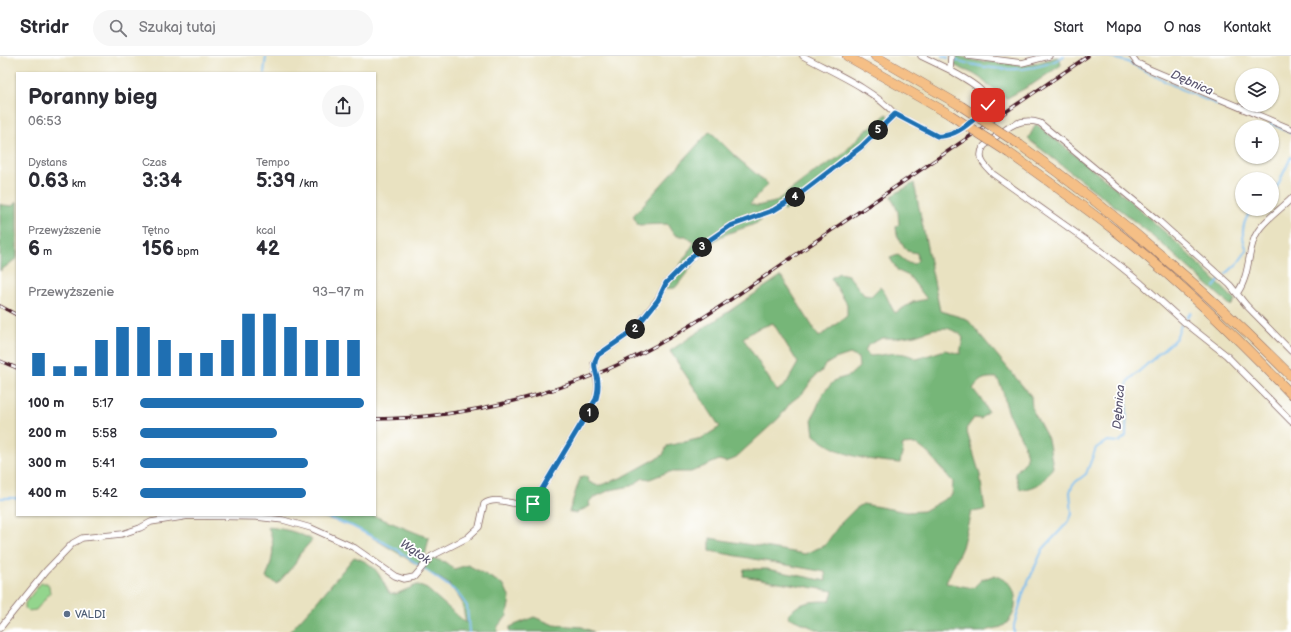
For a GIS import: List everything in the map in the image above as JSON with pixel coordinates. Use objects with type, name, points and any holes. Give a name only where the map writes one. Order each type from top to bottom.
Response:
[{"type":"main road","points":[[847,56],[949,114],[1008,153],[1115,230],[1154,263],[1241,344],[1291,394]]},
{"type":"main road","points":[[875,56],[961,106],[1020,145],[1077,186],[1140,236],[1208,295],[1291,376]]},
{"type":"street","points":[[803,56],[853,83],[885,103],[895,114],[937,136],[951,135],[985,110],[988,105],[987,97],[983,92],[950,70],[921,56]]},
{"type":"street","points":[[950,70],[951,56]]},
{"type":"street","points":[[968,56],[1014,63],[1031,61],[1049,56]]},
{"type":"street","points":[[1132,56],[1137,63],[1149,69],[1291,129]]},
{"type":"street","points":[[0,628],[46,571],[73,543],[82,538],[122,534],[140,528],[151,522],[189,516],[256,516],[283,520],[311,528],[355,548],[395,576],[404,579],[414,576],[432,556],[467,538],[479,527],[484,504],[488,501],[494,500],[526,506],[533,504],[596,399],[598,386],[594,364],[598,355],[634,330],[658,300],[666,283],[689,258],[708,241],[730,226],[774,210],[797,196],[861,147],[895,114]]},
{"type":"street","points":[[1291,351],[1246,305],[1238,292],[1160,222],[1040,123],[1031,120],[1015,123],[984,146],[981,150],[980,157],[983,164],[993,174],[1100,250],[1142,283],[1183,321],[1226,355],[1291,421]]},
{"type":"street","points":[[1238,292],[1247,273],[1254,240],[1258,231],[1291,199]]},
{"type":"green space","points":[[957,56],[978,61],[1024,65],[1034,64],[1057,57],[1060,59],[1061,65],[1033,84],[1007,98],[977,76],[954,65]]},
{"type":"green space","points":[[887,114],[890,119],[850,155],[849,160],[806,197],[784,210],[778,209],[760,215],[761,221],[720,237],[708,247],[675,288],[665,289],[694,243],[686,236],[677,236],[672,232],[667,224],[638,225],[633,216],[710,131],[736,157],[768,184],[750,204],[757,206],[775,202],[813,173],[841,156],[863,133]]},
{"type":"green space","points":[[1036,124],[1113,186],[1176,242],[1235,300],[1231,306],[1152,235],[1028,139]]},
{"type":"green space","points":[[914,183],[940,311],[967,319],[1031,396],[1032,409],[1048,439],[1053,467],[1046,477],[1036,486],[1020,489],[1015,473],[1027,460],[1026,453],[1022,440],[1010,418],[1000,383],[997,378],[989,378],[983,379],[975,386],[973,389],[984,403],[988,412],[981,419],[974,418],[966,429],[980,475],[985,510],[971,512],[962,547],[946,583],[973,588],[981,580],[995,575],[1010,584],[1015,596],[1015,607],[1011,618],[1003,626],[985,632],[822,632],[788,617],[795,608],[800,605],[818,601],[830,601],[833,591],[743,576],[744,569],[767,569],[826,581],[825,572],[710,551],[710,538],[805,554],[825,545],[840,524],[855,509],[863,504],[907,512],[924,511],[952,495],[953,482],[928,453],[916,444],[902,445],[903,449],[900,463],[865,459],[844,453],[814,435],[812,419],[823,393],[835,380],[849,376],[859,367],[858,358],[850,354],[835,359],[825,365],[803,393],[791,402],[779,418],[734,459],[726,462],[719,460],[691,472],[668,472],[650,479],[643,478],[631,486],[610,490],[593,498],[589,502],[590,506],[576,513],[569,512],[580,478],[586,476],[589,482],[598,486],[623,477],[663,455],[667,446],[702,438],[720,427],[670,351],[781,276],[819,337],[847,316],[847,304],[831,278],[839,273],[848,275],[864,295],[871,296],[880,287],[895,313],[913,302],[927,299],[909,276],[898,271],[890,258],[898,255],[908,263],[914,264],[918,260],[917,253],[907,251],[897,235],[896,227],[899,224],[898,212],[891,196]],"holes":[[[773,323],[798,363],[786,384],[777,391],[743,338],[757,329]],[[947,328],[959,333],[963,338],[960,354],[945,350],[917,359],[899,353],[870,356],[865,351],[868,345],[882,338],[915,335],[933,329]]]},
{"type":"green space","points":[[16,203],[16,259],[0,271],[0,204],[12,206]]},
{"type":"green space","points":[[320,516],[374,516],[429,538],[425,556],[445,562],[454,569],[468,565],[504,585],[510,598],[507,616],[498,626],[497,632],[289,632],[314,605],[354,557],[367,563],[376,570],[389,593],[396,594],[417,585],[427,589],[466,623],[462,602],[449,584],[355,527]]},
{"type":"green space","points":[[268,527],[291,531],[312,540],[299,555],[295,564],[277,584],[266,578],[273,552],[272,540]]},
{"type":"green space","points":[[41,583],[47,583],[50,593],[36,610],[28,611],[25,608],[25,603]]},
{"type":"green space","points":[[534,617],[554,625],[582,627],[594,632],[509,632],[510,627]]},
{"type":"waterway","points":[[264,72],[266,56]]},
{"type":"waterway","name":"Dębnica","points":[[943,56],[948,58]]},
{"type":"waterway","name":"Dębnica","points":[[954,60],[968,64],[996,68],[1024,69],[1051,62],[1064,56]]},
{"type":"waterway","name":"Dębnica","points":[[1109,56],[1129,63],[1180,89],[1213,103],[1264,120]]},
{"type":"waterway","name":"Dębnica","points":[[1279,127],[1291,133]]},
{"type":"waterway","name":"Dębnica","points":[[1279,182],[1291,157]]},
{"type":"waterway","name":"Dębnica","points":[[1226,274],[1238,263],[1247,250],[1243,239],[1243,228],[1247,216]]},
{"type":"waterway","name":"Dębnica","points":[[1214,287],[1220,280]]},
{"type":"waterway","name":"Dębnica","points":[[1187,317],[1191,313]]},
{"type":"waterway","name":"Dębnica","points":[[1014,632],[1014,625],[1024,591],[1043,549],[1069,521],[1072,514],[1070,492],[1073,484],[1086,474],[1096,448],[1107,441],[1119,442],[1126,436],[1127,385],[1129,380],[1176,338],[1181,325]]},
{"type":"waterway","name":"Wątok","points":[[0,498],[16,498]]},
{"type":"waterway","name":"Wątok","points":[[323,516],[352,526],[396,549],[457,592],[467,606],[469,632]]},
{"type":"railway","points":[[376,419],[448,414],[484,408],[556,389],[624,362],[657,345],[726,303],[1088,56]]},
{"type":"railway","points":[[0,306],[16,314]]},
{"type":"railway","points":[[0,361],[16,368]]},
{"type":"place","name":"VALDI","points":[[67,614]]},
{"type":"route","points":[[533,504],[583,423],[596,399],[598,386],[594,364],[598,355],[634,330],[658,300],[666,283],[689,258],[708,241],[730,226],[774,210],[797,196],[861,147],[895,114],[937,136],[943,136],[951,135],[985,110],[988,105]]}]
